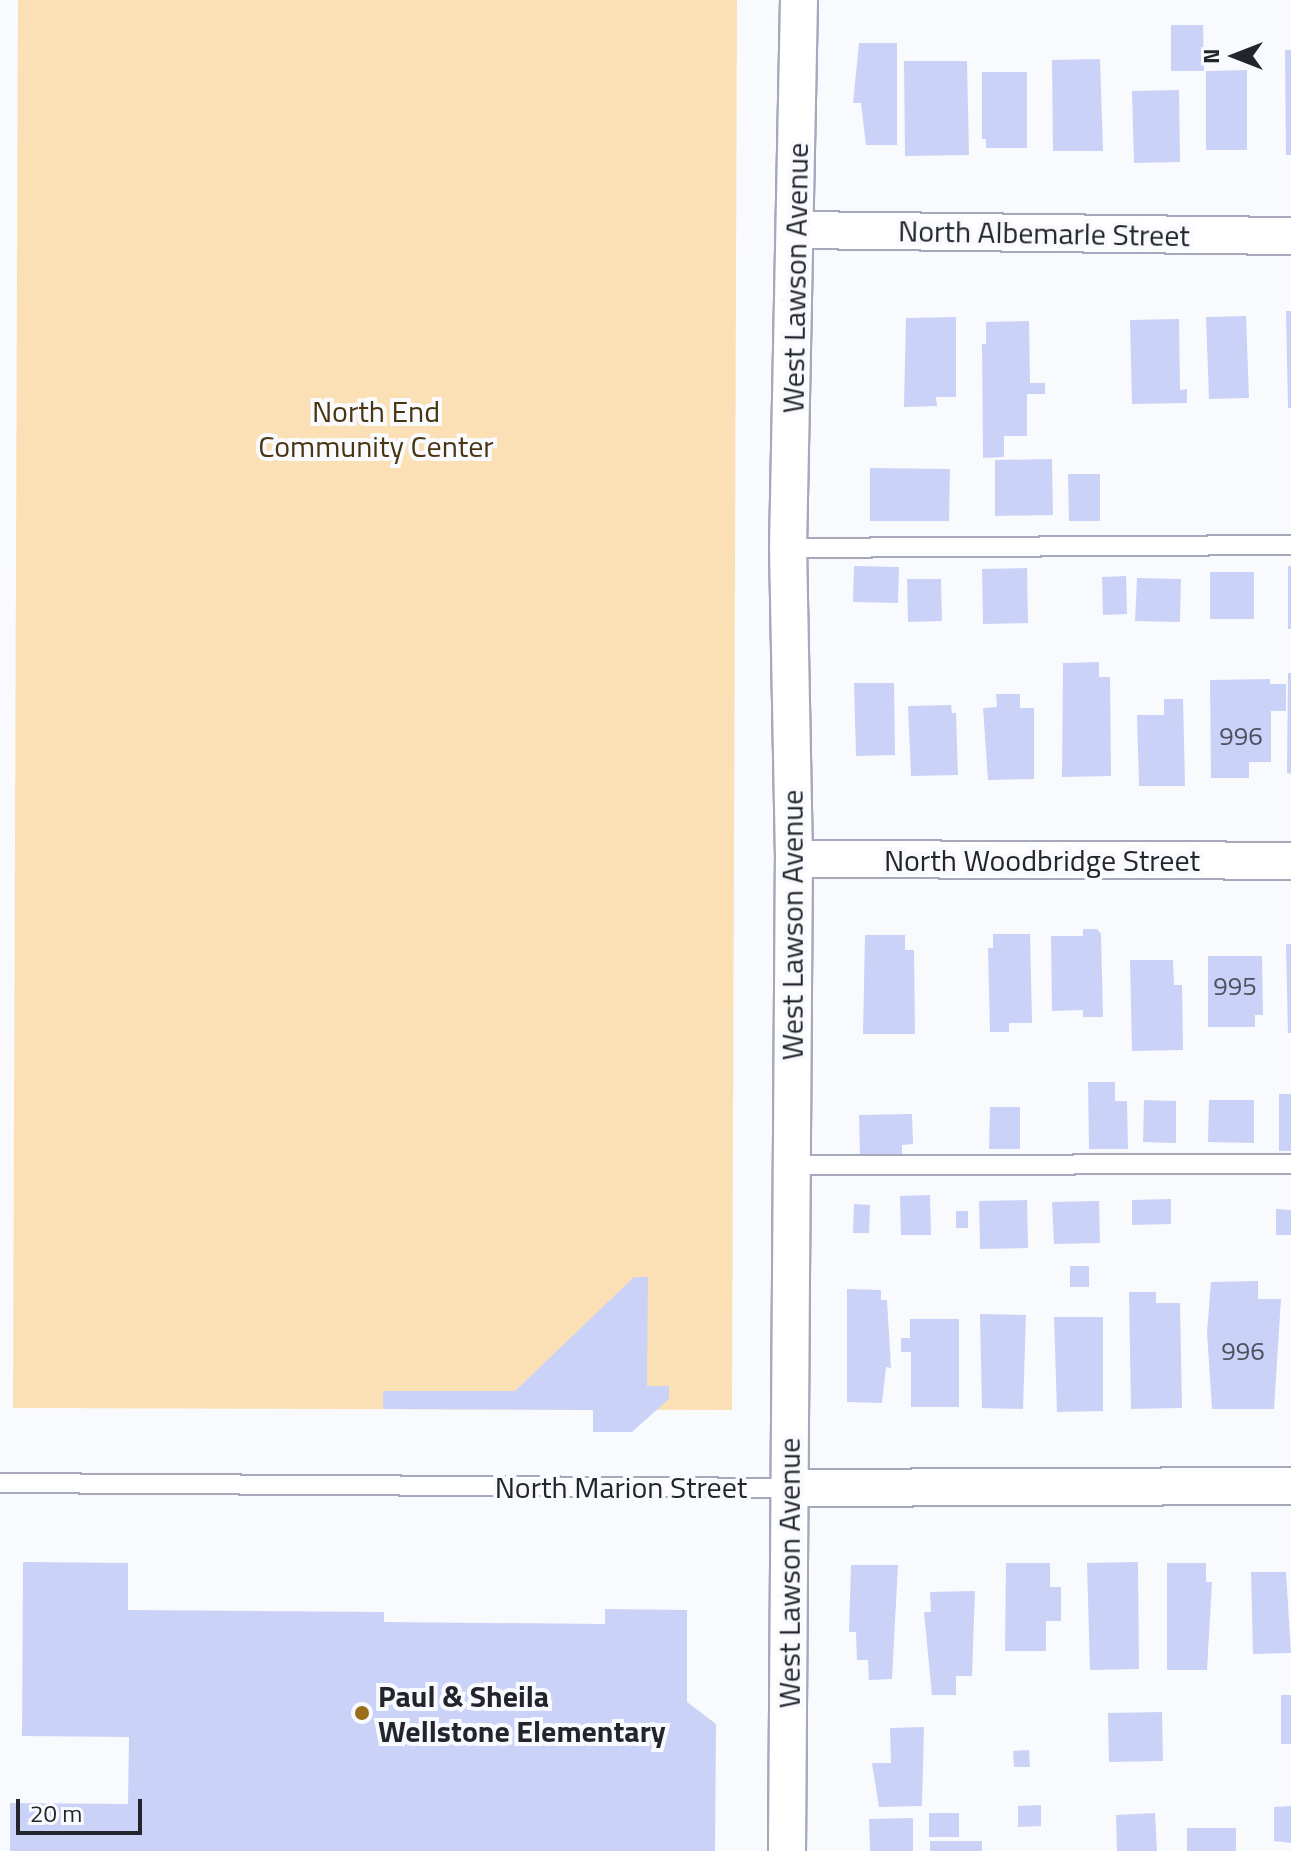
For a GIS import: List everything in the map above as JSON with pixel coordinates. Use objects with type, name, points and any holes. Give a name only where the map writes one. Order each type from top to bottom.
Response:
[{"type":"street","name":"West Lawson Avenue","points":[[787,1851],[794,859],[788,548],[797,230],[799,0]]},
{"type":"street","name":"North Albemarle Street","points":[[797,230],[1291,236]]},
{"type":"street","name":"North Woodbridge Street","points":[[794,859],[1291,861]]},
{"type":"street","name":"North Marion Street","points":[[790,1488],[1291,1486]]},
{"type":"lane","points":[[788,548],[1291,545]]},
{"type":"lane","points":[[792,1165],[1291,1164]]},
{"type":"lane","name":"North Marion Street","points":[[0,1483],[790,1488]]},
{"type":"green space","name":"North End Community Center","points":[[18,0],[737,0],[732,1410],[13,1408]]},
{"type":"building","points":[[1171,25],[1203,25],[1204,71],[1171,71]]},
{"type":"building","points":[[859,43],[897,43],[897,145],[866,145],[861,103],[853,103]]},
{"type":"building","points":[[1285,50],[1291,50],[1291,155],[1286,155]]},
{"type":"building","points":[[1100,59],[1103,151],[1053,151],[1052,60]]},
{"type":"building","points":[[904,61],[967,61],[969,155],[905,156]]},
{"type":"building","points":[[1247,70],[1247,150],[1206,150],[1206,71]]},
{"type":"building","points":[[982,72],[1027,72],[1027,148],[986,148],[986,139],[982,139]]},
{"type":"building","points":[[1179,90],[1180,162],[1134,163],[1132,91]]},
{"type":"building","points":[[1286,311],[1291,311],[1291,408],[1288,408]]},
{"type":"building","points":[[1246,316],[1249,398],[1209,399],[1206,317]]},
{"type":"building","points":[[956,317],[956,397],[936,397],[937,406],[904,407],[906,318]]},
{"type":"building","points":[[1179,319],[1180,390],[1187,389],[1187,403],[1132,404],[1130,320]]},
{"type":"building","points":[[1029,321],[1030,383],[1045,383],[1045,394],[1027,394],[1027,436],[1004,436],[1004,457],[983,458],[982,344],[986,344],[986,322]]},
{"type":"building","points":[[1052,459],[1053,515],[995,516],[995,460]]},
{"type":"building","points":[[870,468],[950,469],[949,521],[870,521]]},
{"type":"building","points":[[1068,474],[1100,474],[1100,521],[1069,521]]},
{"type":"building","points":[[854,566],[899,567],[898,603],[853,602]]},
{"type":"building","points":[[1288,566],[1291,566],[1291,629],[1288,629]]},
{"type":"building","points":[[1027,568],[1028,623],[983,624],[982,569]]},
{"type":"building","points":[[1210,572],[1254,572],[1254,619],[1210,619]]},
{"type":"building","points":[[1126,576],[1127,614],[1103,615],[1102,577]]},
{"type":"building","points":[[1137,578],[1181,579],[1180,622],[1135,621]]},
{"type":"building","points":[[907,579],[941,579],[942,621],[908,622]]},
{"type":"building","points":[[1099,662],[1099,677],[1110,677],[1111,776],[1062,777],[1063,663]]},
{"type":"building","points":[[1288,673],[1291,673],[1291,774],[1287,773]]},
{"type":"building","points":[[1270,679],[1270,684],[1286,684],[1286,711],[1271,711],[1271,762],[1249,762],[1249,778],[1211,778],[1210,680]]},
{"type":"building","points":[[854,683],[894,683],[895,755],[856,756]]},
{"type":"building","points":[[996,694],[1020,694],[1020,708],[1034,708],[1034,779],[988,780],[983,708],[997,707]]},
{"type":"building","points":[[1164,699],[1183,699],[1185,786],[1139,786],[1137,715],[1164,715]]},
{"type":"building","points":[[951,705],[952,713],[956,713],[958,775],[911,776],[908,706]]},
{"type":"building","points":[[1083,929],[1097,929],[1101,934],[1103,1017],[1083,1017],[1083,1010],[1052,1011],[1051,936],[1083,936]]},
{"type":"building","points":[[993,934],[1030,934],[1032,1023],[1009,1023],[1009,1032],[990,1032],[988,948],[993,948]]},
{"type":"building","points":[[865,935],[905,935],[905,950],[914,950],[915,1034],[863,1034]]},
{"type":"building","points":[[1286,944],[1291,944],[1291,1033],[1288,1033]]},
{"type":"building","points":[[1208,956],[1262,956],[1263,1015],[1255,1015],[1255,1027],[1208,1027]]},
{"type":"building","points":[[1130,960],[1173,960],[1174,985],[1182,985],[1183,1050],[1132,1051]]},
{"type":"building","points":[[1088,1082],[1115,1082],[1115,1101],[1127,1101],[1128,1149],[1089,1149]]},
{"type":"building","points":[[1279,1094],[1291,1094],[1291,1151],[1279,1151]]},
{"type":"building","points":[[1144,1100],[1176,1101],[1176,1143],[1143,1142]]},
{"type":"building","points":[[1209,1100],[1254,1100],[1254,1143],[1208,1142]]},
{"type":"building","points":[[990,1107],[1020,1107],[1020,1149],[989,1149]]},
{"type":"building","points":[[912,1114],[913,1144],[902,1145],[902,1155],[860,1156],[859,1115]]},
{"type":"building","points":[[930,1195],[931,1235],[901,1235],[900,1196]]},
{"type":"building","points":[[1171,1199],[1171,1224],[1132,1225],[1132,1200]]},
{"type":"building","points":[[1027,1200],[1028,1248],[980,1249],[979,1201]]},
{"type":"building","points":[[1099,1201],[1100,1243],[1054,1244],[1052,1202]]},
{"type":"building","points":[[854,1204],[870,1205],[869,1233],[853,1233]]},
{"type":"building","points":[[1276,1209],[1291,1210],[1291,1235],[1276,1235]]},
{"type":"building","points":[[956,1211],[968,1211],[968,1228],[956,1228]]},
{"type":"building","points":[[1070,1266],[1089,1266],[1089,1287],[1070,1287]]},
{"type":"building","points":[[634,1277],[648,1277],[647,1386],[669,1386],[669,1399],[632,1432],[593,1432],[593,1410],[383,1409],[383,1391],[515,1391]]},
{"type":"building","points":[[1258,1281],[1258,1299],[1281,1299],[1274,1409],[1212,1409],[1207,1332],[1211,1282]]},
{"type":"building","points":[[847,1289],[881,1290],[881,1300],[887,1300],[891,1368],[886,1367],[882,1403],[847,1402]]},
{"type":"building","points":[[1129,1292],[1156,1292],[1156,1303],[1180,1303],[1182,1408],[1131,1409]]},
{"type":"building","points":[[980,1314],[1026,1315],[1023,1409],[982,1408]]},
{"type":"building","points":[[1054,1317],[1103,1317],[1103,1411],[1057,1412]]},
{"type":"building","points":[[910,1319],[959,1319],[959,1407],[911,1407],[911,1352],[901,1352],[901,1338],[910,1338]]},
{"type":"building","name":"Paul & Sheila Wellstone Elementary","points":[[23,1562],[128,1563],[128,1610],[384,1612],[384,1622],[605,1624],[605,1609],[687,1610],[687,1702],[716,1724],[715,1851],[10,1851],[10,1803],[128,1804],[129,1737],[22,1736]]},
{"type":"building","points":[[1138,1562],[1139,1669],[1090,1670],[1087,1563]]},
{"type":"building","points":[[1006,1563],[1050,1563],[1050,1587],[1061,1587],[1061,1621],[1046,1621],[1046,1651],[1005,1651]]},
{"type":"building","points":[[1167,1563],[1206,1563],[1206,1582],[1212,1582],[1207,1670],[1167,1670]]},
{"type":"building","points":[[851,1565],[898,1565],[892,1679],[869,1680],[868,1660],[857,1660],[856,1632],[849,1632]]},
{"type":"building","points":[[1251,1572],[1286,1572],[1291,1653],[1253,1654]]},
{"type":"building","points":[[975,1591],[972,1676],[956,1676],[956,1695],[932,1695],[924,1612],[931,1612],[930,1592]]},
{"type":"building","points":[[1281,1695],[1291,1695],[1291,1744],[1281,1744]]},
{"type":"building","points":[[1162,1712],[1163,1761],[1109,1762],[1108,1713]]},
{"type":"building","points":[[924,1727],[922,1806],[879,1807],[872,1763],[891,1763],[890,1728]]},
{"type":"building","points":[[1029,1750],[1030,1767],[1014,1767],[1013,1751]]},
{"type":"building","points":[[1041,1805],[1041,1826],[1018,1827],[1018,1806]]},
{"type":"building","points":[[1291,1806],[1291,1843],[1274,1841],[1274,1807]]},
{"type":"building","points":[[929,1813],[959,1813],[959,1837],[929,1837]]},
{"type":"building","points":[[1155,1813],[1157,1851],[1117,1851],[1116,1815]]},
{"type":"building","points":[[913,1818],[913,1851],[870,1851],[869,1819]]},
{"type":"building","points":[[1187,1828],[1236,1828],[1236,1851],[1187,1851]]},
{"type":"building","points":[[930,1841],[982,1841],[982,1851],[930,1851]]},
{"type":"place","name":"Paul & Sheila Wellstone Elementary","points":[[362,1713]]}]
